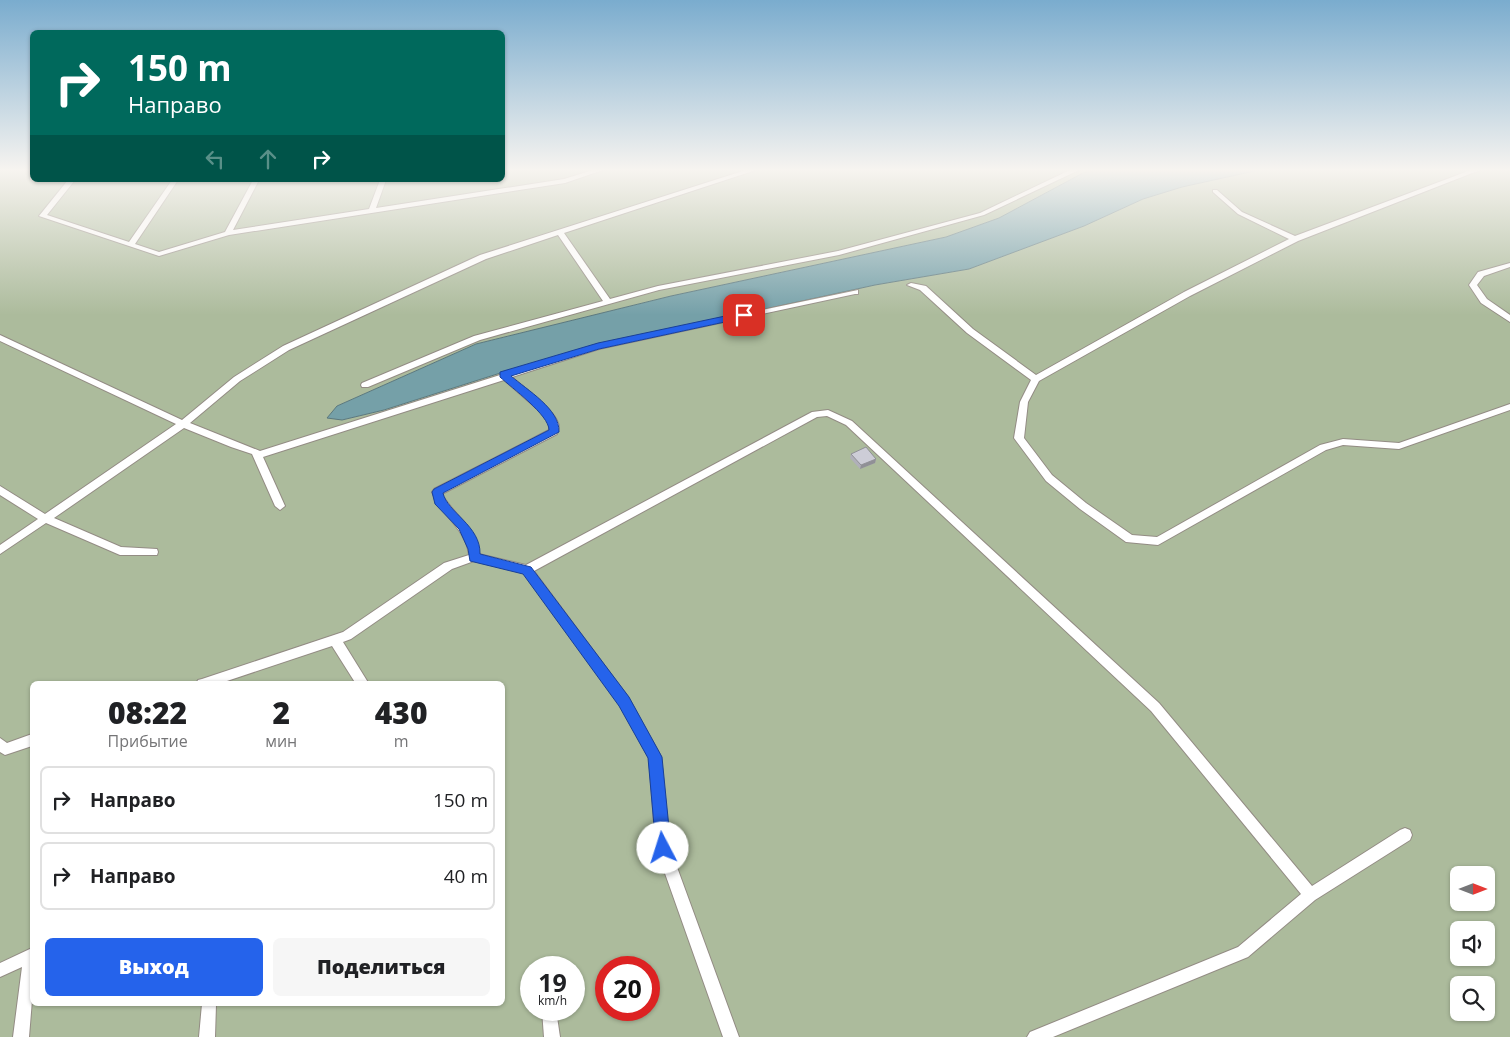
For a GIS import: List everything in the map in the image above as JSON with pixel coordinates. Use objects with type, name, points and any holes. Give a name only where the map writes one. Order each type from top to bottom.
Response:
[{"type":"lane","points":[[50,218],[159,254],[228,233],[316,218]]},
{"type":"lane","points":[[131,245],[149,218]]},
{"type":"lane","points":[[228,233],[236,218]]},
{"type":"lane","points":[[0,550],[183,424],[237,379],[286,348],[483,257],[607,218]]},
{"type":"lane","points":[[365,385],[477,338],[658,288],[839,253],[966,218]]},
{"type":"lane","points":[[1253,218],[1295,239]]},
{"type":"lane","points":[[1349,218],[1295,239],[1187,294],[1036,379],[1024,402],[1020,438],[1049,478],[1083,506],[1130,539],[1158,541],[1324,447],[1343,442],[1399,446],[1510,407]]},
{"type":"lane","points":[[559,232],[608,302]]},
{"type":"lane","points":[[1510,265],[1481,274],[1473,285],[1484,301],[1510,319]]},
{"type":"lane","points":[[911,285],[923,288],[970,331],[1036,379]]},
{"type":"lane","points":[[258,454],[598,346],[855,292]]},
{"type":"lane","points":[[0,338],[183,424],[256,452],[280,506]]},
{"type":"lane","points":[[474,557],[474,549],[464,526],[439,501],[438,492],[554,432],[554,423],[547,413],[504,375]]},
{"type":"lane","points":[[527,570],[815,414],[828,413],[849,423],[1155,706],[1310,895]]},
{"type":"lane","points":[[0,490],[46,519],[120,552],[153,552]]},
{"type":"lane","points":[[211,681],[347,636],[448,566],[474,557],[527,570],[624,701],[655,757],[663,848],[730,1037]]},
{"type":"lane","points":[[335,640],[361,681]]},
{"type":"lane","points":[[0,744],[5,749],[30,741]]},
{"type":"lane","points":[[1035,1037],[1243,952],[1310,895],[1404,835]]},
{"type":"lane","points":[[0,970],[30,956]]},
{"type":"lane","points":[[21,1037],[30,964]]},
{"type":"lane","points":[[208,1037],[209,1006]]},
{"type":"lane","points":[[550,1021],[552,1037]]},
{"type":"green space","points":[[0,218],[998,218],[946,237],[671,296],[476,344],[337,406],[342,420],[384,410],[513,369],[624,340],[875,285],[969,269],[1101,218],[1510,218],[1510,1037],[0,1037]]},
{"type":"water","points":[[998,218],[1101,218],[969,269],[875,285],[624,340],[513,369],[384,410],[342,420],[327,418],[337,406],[476,344],[671,296],[946,237]]},
{"type":"building","points":[[866,447],[876,459],[861,465],[851,454]]},
{"type":"route","points":[[663,848],[655,757],[624,701],[527,570],[474,557],[474,549],[464,526],[439,501],[438,492],[456,480],[554,432],[554,423],[547,413],[504,375],[598,346],[744,315]]}]
